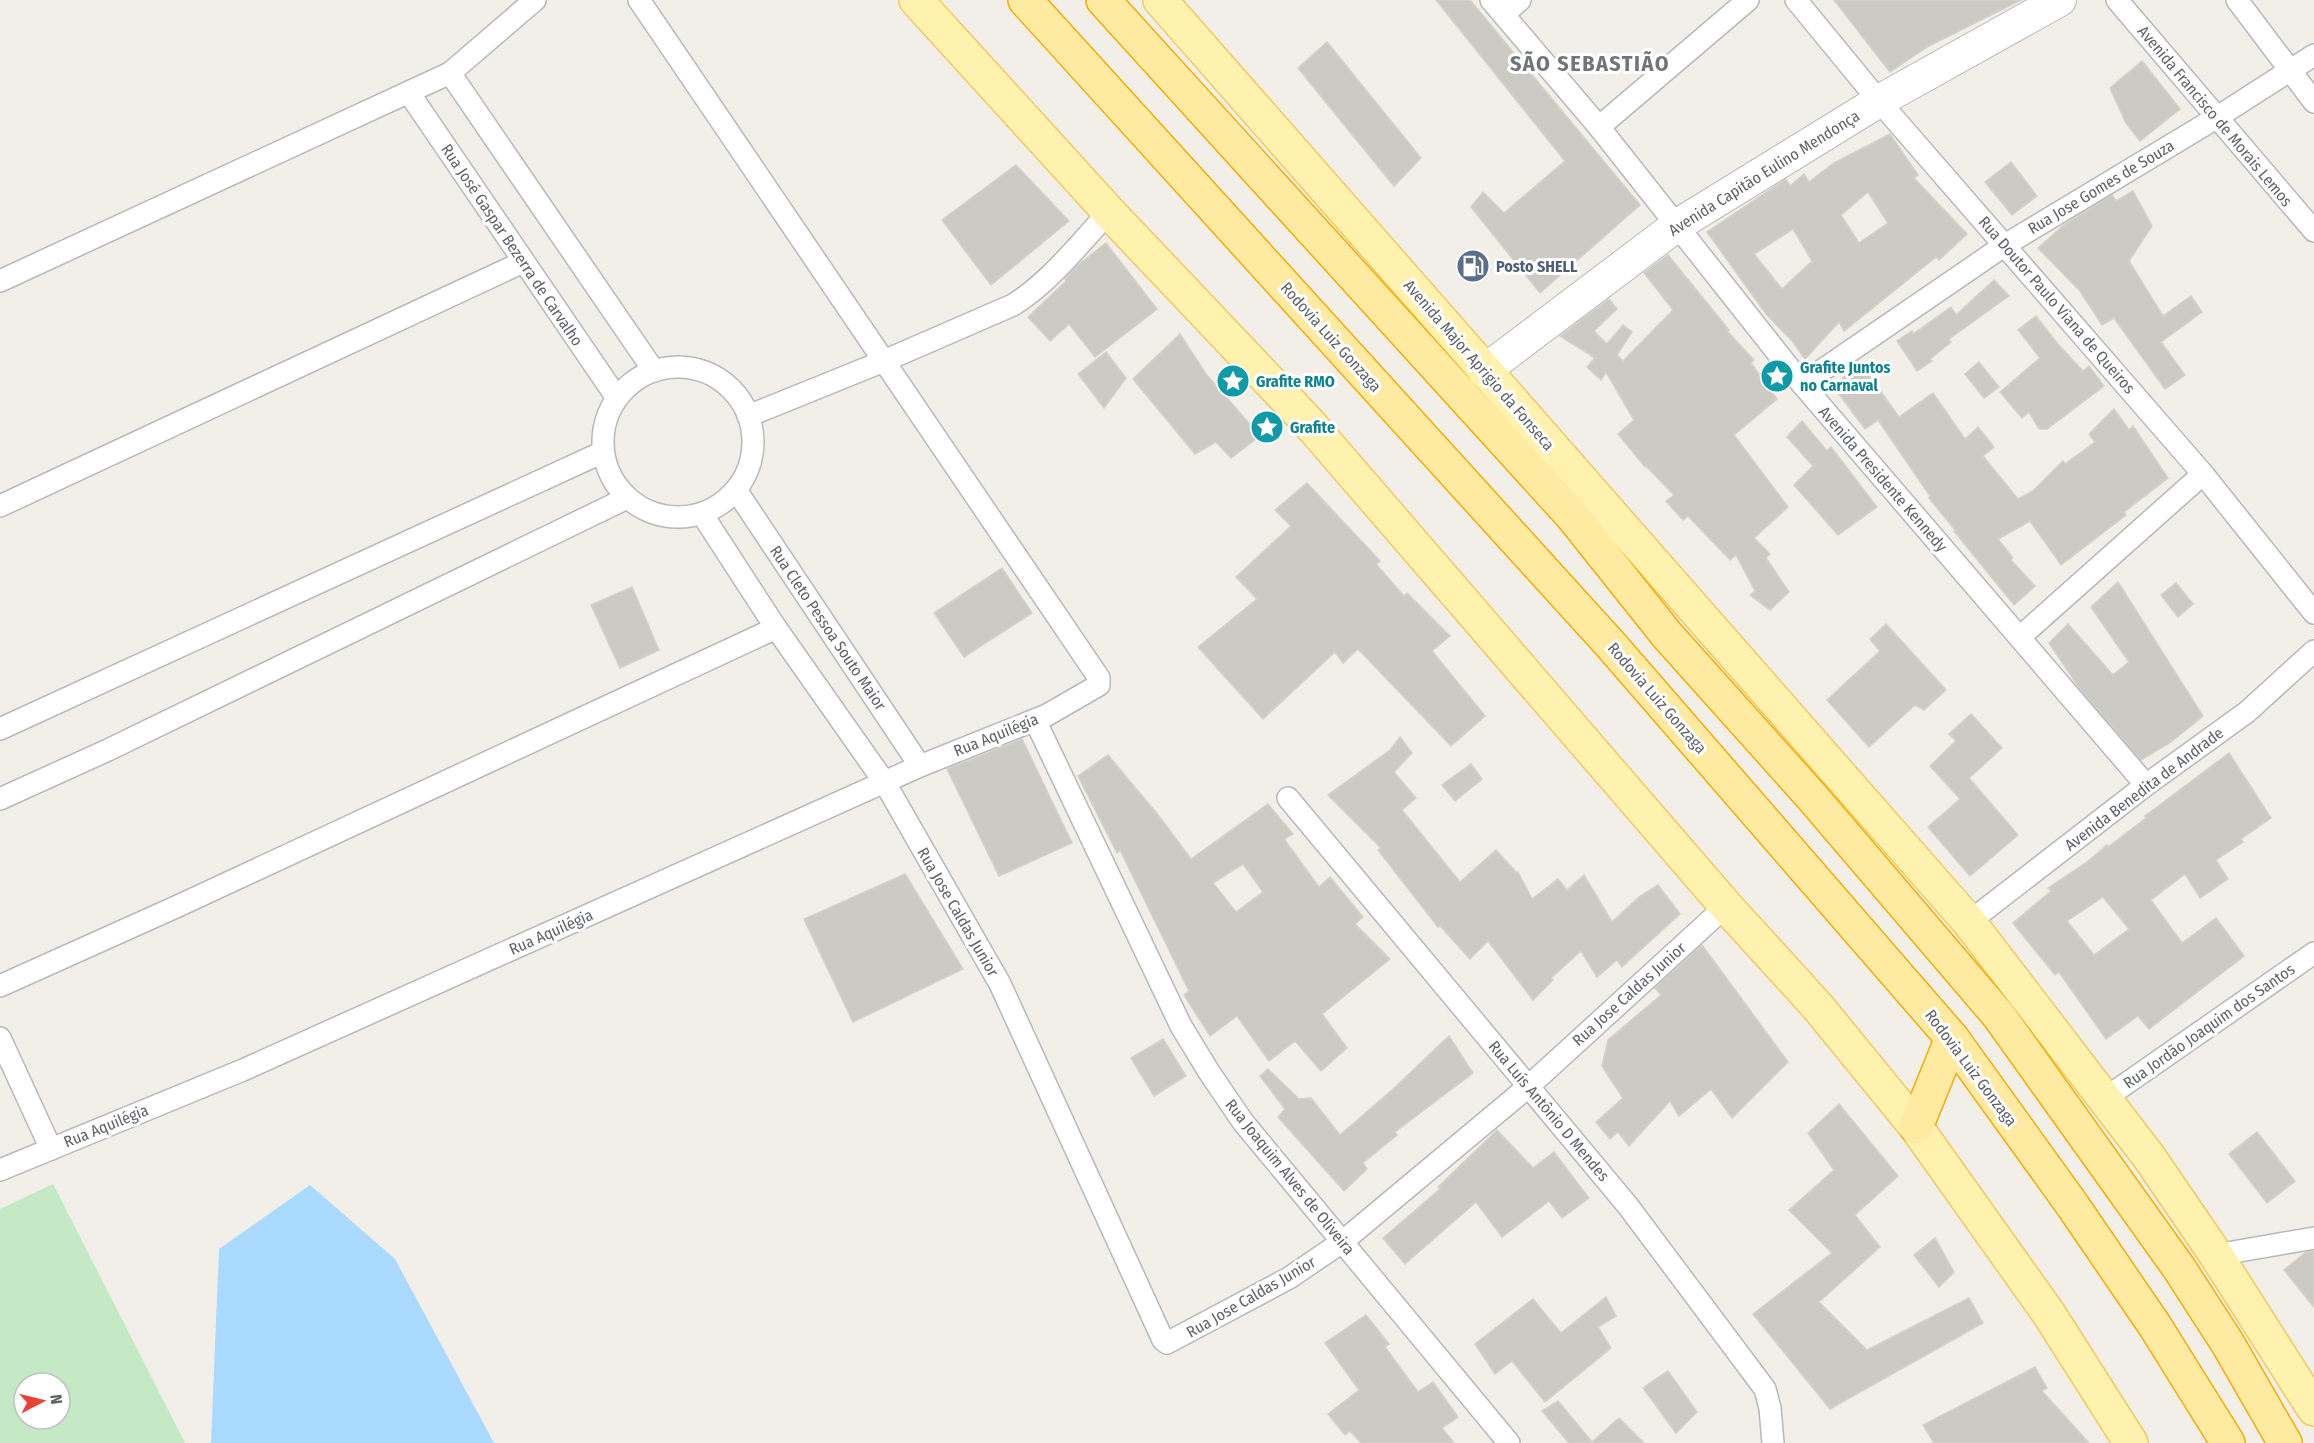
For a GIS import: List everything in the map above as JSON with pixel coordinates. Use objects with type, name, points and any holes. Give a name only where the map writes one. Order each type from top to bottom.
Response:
[{"type":"highway","name":"Rodovia Luiz Gonzaga","points":[[1025,0],[1611,645],[1952,1038],[2073,1206],[2155,1326],[2228,1443]]},
{"type":"highway","points":[[1103,0],[1573,517],[1667,635],[1813,798],[2000,1016],[2179,1268],[2228,1344],[2284,1443]]},
{"type":"highway","points":[[1916,1127],[1952,1038]]},
{"type":"main road","points":[[916,0],[1109,212],[1309,423],[1726,906],[1818,1007],[1916,1127],[2049,1314],[2131,1443]]},
{"type":"main road","name":"Avenida Major Aprigio da Fonseca","points":[[1160,0],[1969,922],[2149,1157],[2311,1397]]},
{"type":"main road","name":"Avenida Capitão Eulino Mendonça","points":[[1484,371],[1676,226],[1879,101],[2060,0]]},
{"type":"street","points":[[0,281],[450,73],[535,0]]},
{"type":"street","points":[[639,0],[884,362]]},
{"type":"street","points":[[1498,7],[1520,0]]},
{"type":"street","points":[[1599,127],[1748,0]]},
{"type":"street","name":"Rua Doutor Paulo Viana de Queiros","points":[[1796,0],[1879,101],[2203,474],[2314,613]]},
{"type":"street","name":"Avenida Francisco de Morais Lemos","points":[[2117,0],[2314,231]]},
{"type":"street","points":[[2237,0],[2314,102]]},
{"type":"street","name":"Avenida Presidente Kennedy","points":[[1498,7],[1599,127],[1802,384],[2146,785]]},
{"type":"street","name":"Rua Jose Gomes de Souza","points":[[1802,384],[2005,245],[2216,118],[2314,55]]},
{"type":"street","points":[[450,73],[654,371]]},
{"type":"street","name":"Rua José Gaspar Bezerra de Carvalho","points":[[409,93],[617,398]]},
{"type":"street","points":[[748,416],[884,362],[1012,305],[1044,281],[1109,212]]},
{"type":"street","points":[[0,506],[523,262]]},
{"type":"street","name":"Rua Aquilégia","points":[[0,1170],[254,1065],[920,766],[1035,720],[1099,685],[1098,678],[884,362]]},
{"type":"street","points":[[676,367],[699,370],[720,380],[737,396],[748,416],[753,441],[749,467],[736,490],[721,504],[702,514],[682,518],[663,516],[644,509],[627,498],[616,485],[608,469],[603,452],[603,433],[608,414],[617,398],[633,381],[654,371],[676,367]]},
{"type":"street","points":[[0,729],[603,452]]},
{"type":"street","points":[[2020,637],[2203,474]]},
{"type":"street","name":"Rua Cleto Pessoa Souto Maior","points":[[736,490],[920,766]]},
{"type":"street","points":[[0,799],[108,750],[627,498]]},
{"type":"street","points":[[702,514],[776,628],[885,783]]},
{"type":"street","points":[[0,986],[776,628]]},
{"type":"street","name":"Avenida Benedita de Andrade","points":[[1969,922],[2146,785],[2247,712],[2314,651]]},
{"type":"street","name":"Rua Joaquim Alves de Oliveira","points":[[1035,720],[1181,1026],[1209,1072],[1243,1122],[1509,1443]]},
{"type":"street","name":"Rua Jose Caldas Junior","points":[[885,783],[1000,984],[1165,1342],[1172,1342],[1289,1278],[1342,1242],[1529,1086],[1726,906]]},
{"type":"street","name":"Rua Luís Antônio D Mendes","points":[[1288,798],[1628,1206],[1765,1389],[1770,1408],[1773,1443]]},
{"type":"street","name":"Rua Jordão Joaquim dos Santos","points":[[2104,1099],[2314,954]]},
{"type":"street","points":[[0,1038],[51,1149]]},
{"type":"street","points":[[2216,1255],[2314,1238]]},
{"type":"green space","points":[[53,1184],[185,1443],[0,1443],[0,1209]]},
{"type":"water","points":[[310,1185],[395,1259],[494,1443],[211,1443],[219,1249]]},
{"type":"building","points":[[1436,0],[1470,0],[1640,205],[1540,293],[1471,207],[1483,192],[1504,213],[1565,161]]},
{"type":"building","points":[[1834,0],[2021,0],[1927,47],[1890,72]]},
{"type":"building","points":[[1327,42],[1421,158],[1394,186],[1298,68]]},
{"type":"building","points":[[2142,61],[2180,109],[2140,141],[2126,123],[2110,88]]},
{"type":"building","points":[[1890,134],[1918,175],[1914,178],[1967,234],[1939,260],[1936,257],[1844,331],[1839,322],[1805,359],[1792,341],[1766,314],[1707,232],[1786,179],[1790,186],[1804,174],[1809,182],[1834,163]],"holes":[[[1868,192],[1888,223],[1859,243],[1841,215]],[[1793,229],[1812,261],[1782,289],[1754,254]]]},
{"type":"building","points":[[2011,162],[2037,196],[2012,215],[1985,182]]},
{"type":"building","points":[[1016,165],[1069,221],[991,285],[942,220]]},
{"type":"building","points":[[2133,191],[2152,226],[2129,261],[2163,316],[2191,296],[2202,312],[2161,342],[2185,375],[2165,389],[2114,318],[2102,325],[2080,291],[2038,248],[2065,224],[2112,195],[2116,201]]},
{"type":"building","points":[[1106,243],[1157,309],[1095,357],[1069,324],[1050,341],[1028,317],[1066,281],[1065,279],[1078,265]]},
{"type":"building","points":[[1668,255],[1729,330],[1727,331],[1754,360],[1751,363],[1777,399],[1734,435],[1788,507],[1754,538],[1770,554],[1766,558],[1789,592],[1770,610],[1750,595],[1755,591],[1736,555],[1730,560],[1688,516],[1683,520],[1666,501],[1674,495],[1645,467],[1618,434],[1634,420],[1606,372],[1601,380],[1587,367],[1595,358],[1560,336],[1609,299],[1617,309],[1594,331],[1607,344],[1623,325],[1632,332],[1617,355],[1623,361],[1673,310],[1644,273]]},
{"type":"building","points":[[1994,280],[2009,296],[1949,339],[1951,342],[1930,359],[1932,361],[1917,371],[1897,341],[1912,331],[1913,334],[1951,307],[1956,315]]},
{"type":"building","points":[[2036,316],[2083,371],[2089,366],[2104,386],[2047,429],[2039,429],[2029,412],[2022,418],[2000,392],[2040,358],[2018,330]]},
{"type":"building","points":[[1180,334],[1206,374],[1260,436],[1231,458],[1216,442],[1195,454],[1133,379]]},
{"type":"building","points":[[1106,352],[1126,378],[1104,408],[1078,374]]},
{"type":"building","points":[[1979,362],[1999,387],[1984,398],[1965,374]]},
{"type":"building","points":[[1860,363],[1899,417],[1933,393],[1965,439],[1978,427],[1994,447],[1983,456],[2018,499],[2033,491],[2063,461],[2065,464],[2095,442],[2089,434],[2114,409],[2129,430],[2133,426],[2168,478],[2124,512],[2126,515],[2061,565],[2030,521],[1998,539],[2013,558],[2011,560],[2035,586],[2014,605],[1929,498],[1930,496],[1878,420],[1865,429],[1833,386]]},
{"type":"building","points":[[1802,421],[1827,451],[1831,447],[1877,507],[1838,535],[1794,485],[1813,466],[1787,437]]},
{"type":"building","points":[[1307,483],[1380,561],[1376,564],[1404,596],[1407,593],[1450,636],[1432,651],[1485,716],[1451,746],[1358,649],[1343,663],[1335,652],[1263,719],[1198,647],[1257,599],[1236,577],[1291,526],[1275,510]]},
{"type":"building","points":[[1002,568],[1032,613],[964,657],[934,613]]},
{"type":"building","points":[[2118,582],[2203,716],[2171,742],[2141,760],[2080,689],[2049,643],[2068,624],[2113,675],[2129,662],[2091,607]]},
{"type":"building","points":[[2176,583],[2193,604],[2178,617],[2161,595]]},
{"type":"building","points":[[632,587],[659,650],[620,668],[591,605]]},
{"type":"building","points":[[1886,624],[1946,690],[1924,710],[1915,705],[1869,747],[1827,700],[1880,651],[1870,639]]},
{"type":"building","points":[[1971,714],[2002,748],[1969,778],[2018,835],[1970,876],[1928,827],[1960,799],[1930,766],[1956,741],[1949,734]]},
{"type":"building","points":[[1400,737],[1412,753],[1394,772],[1416,798],[1402,810],[1460,882],[1496,850],[1518,872],[1532,899],[1558,879],[1567,890],[1584,875],[1612,922],[1639,897],[1658,885],[1680,914],[1622,967],[1617,960],[1597,977],[1581,951],[1551,978],[1553,980],[1533,1000],[1488,941],[1470,959],[1440,926],[1438,927],[1378,850],[1381,848],[1328,795],[1390,750]]},
{"type":"building","points":[[1022,739],[1072,843],[999,876],[947,769]]},
{"type":"building","points":[[2229,753],[2271,818],[2241,839],[2243,842],[2216,860],[2228,879],[2200,898],[2185,874],[2151,900],[2182,943],[2216,918],[2244,956],[2149,1029],[2138,1016],[2106,1039],[2059,972],[2055,975],[2013,923],[2051,891],[2048,888],[2087,862],[2107,845],[2108,847],[2146,818],[2145,816]],"holes":[[[2103,897],[2129,929],[2094,955],[2067,921]]]},
{"type":"building","points":[[1108,755],[1159,816],[1191,859],[1268,804],[1293,834],[1284,839],[1319,887],[1330,877],[1363,917],[1355,924],[1390,959],[1322,1014],[1347,1048],[1321,1071],[1295,1041],[1269,1061],[1237,1016],[1210,1036],[1184,995],[1189,991],[1120,850],[1117,853],[1078,776]],"holes":[[[1243,864],[1263,892],[1236,912],[1213,883]]]},
{"type":"building","points":[[1471,764],[1482,779],[1455,801],[1442,785]]},
{"type":"building","points":[[905,874],[963,969],[853,1022],[804,919]]},
{"type":"building","points":[[1702,945],[1788,1062],[1732,1118],[1711,1089],[1679,1116],[1670,1101],[1629,1146],[1618,1132],[1610,1139],[1596,1122],[1623,1098],[1602,1066],[1608,1040],[1661,995],[1655,988]]},
{"type":"building","points":[[1449,1036],[1473,1073],[1395,1132],[1397,1135],[1363,1163],[1367,1169],[1344,1191],[1278,1117],[1285,1109],[1260,1076],[1268,1069],[1299,1099],[1311,1098],[1340,1135]]},
{"type":"building","points":[[1163,1039],[1186,1076],[1154,1096],[1131,1058]]},
{"type":"building","points":[[1839,1104],[1898,1176],[1855,1215],[1880,1247],[1819,1302],[1867,1350],[1969,1298],[1983,1323],[1830,1409],[1753,1314],[1832,1253],[1789,1210],[1834,1170],[1808,1133]]},
{"type":"building","points":[[1497,1130],[1533,1168],[1554,1152],[1589,1198],[1562,1218],[1549,1201],[1502,1237],[1476,1202],[1405,1264],[1383,1238],[1440,1189],[1438,1187]]},
{"type":"building","points":[[2257,1132],[2295,1181],[2267,1203],[2229,1154]]},
{"type":"building","points":[[1935,1238],[1954,1272],[1939,1287],[1914,1255]]},
{"type":"building","points":[[2314,1251],[2314,1307],[2284,1270],[2306,1252]]},
{"type":"building","points":[[1606,1297],[1616,1316],[1598,1327],[1611,1348],[1545,1402],[1512,1361],[1495,1374],[1475,1344],[1533,1299],[1561,1333]]},
{"type":"building","points":[[1366,1315],[1389,1344],[1385,1347],[1418,1392],[1433,1382],[1458,1417],[1442,1428],[1454,1443],[1361,1443],[1350,1431],[1345,1435],[1328,1414],[1359,1390],[1325,1343]]},
{"type":"building","points":[[2035,1367],[2047,1388],[2042,1391],[2089,1443],[1934,1443],[1923,1425]]},
{"type":"building","points":[[1668,1371],[1697,1412],[1676,1433],[1643,1388]]},
{"type":"building","points":[[1558,1401],[1592,1442],[1619,1418],[1644,1443],[1569,1443],[1542,1411]]},
{"type":"place","name":"Posto SHELL","points":[[1473,266]]},
{"type":"place","name":"Grafite Juntos no Carnaval","points":[[1777,376]]},
{"type":"place","name":"Grafite RMO","points":[[1233,381]]},
{"type":"place","name":"Grafite","points":[[1267,427]]},
{"type":"district","name":"SÃO SEBASTIÃO","points":[[1590,63]]}]
